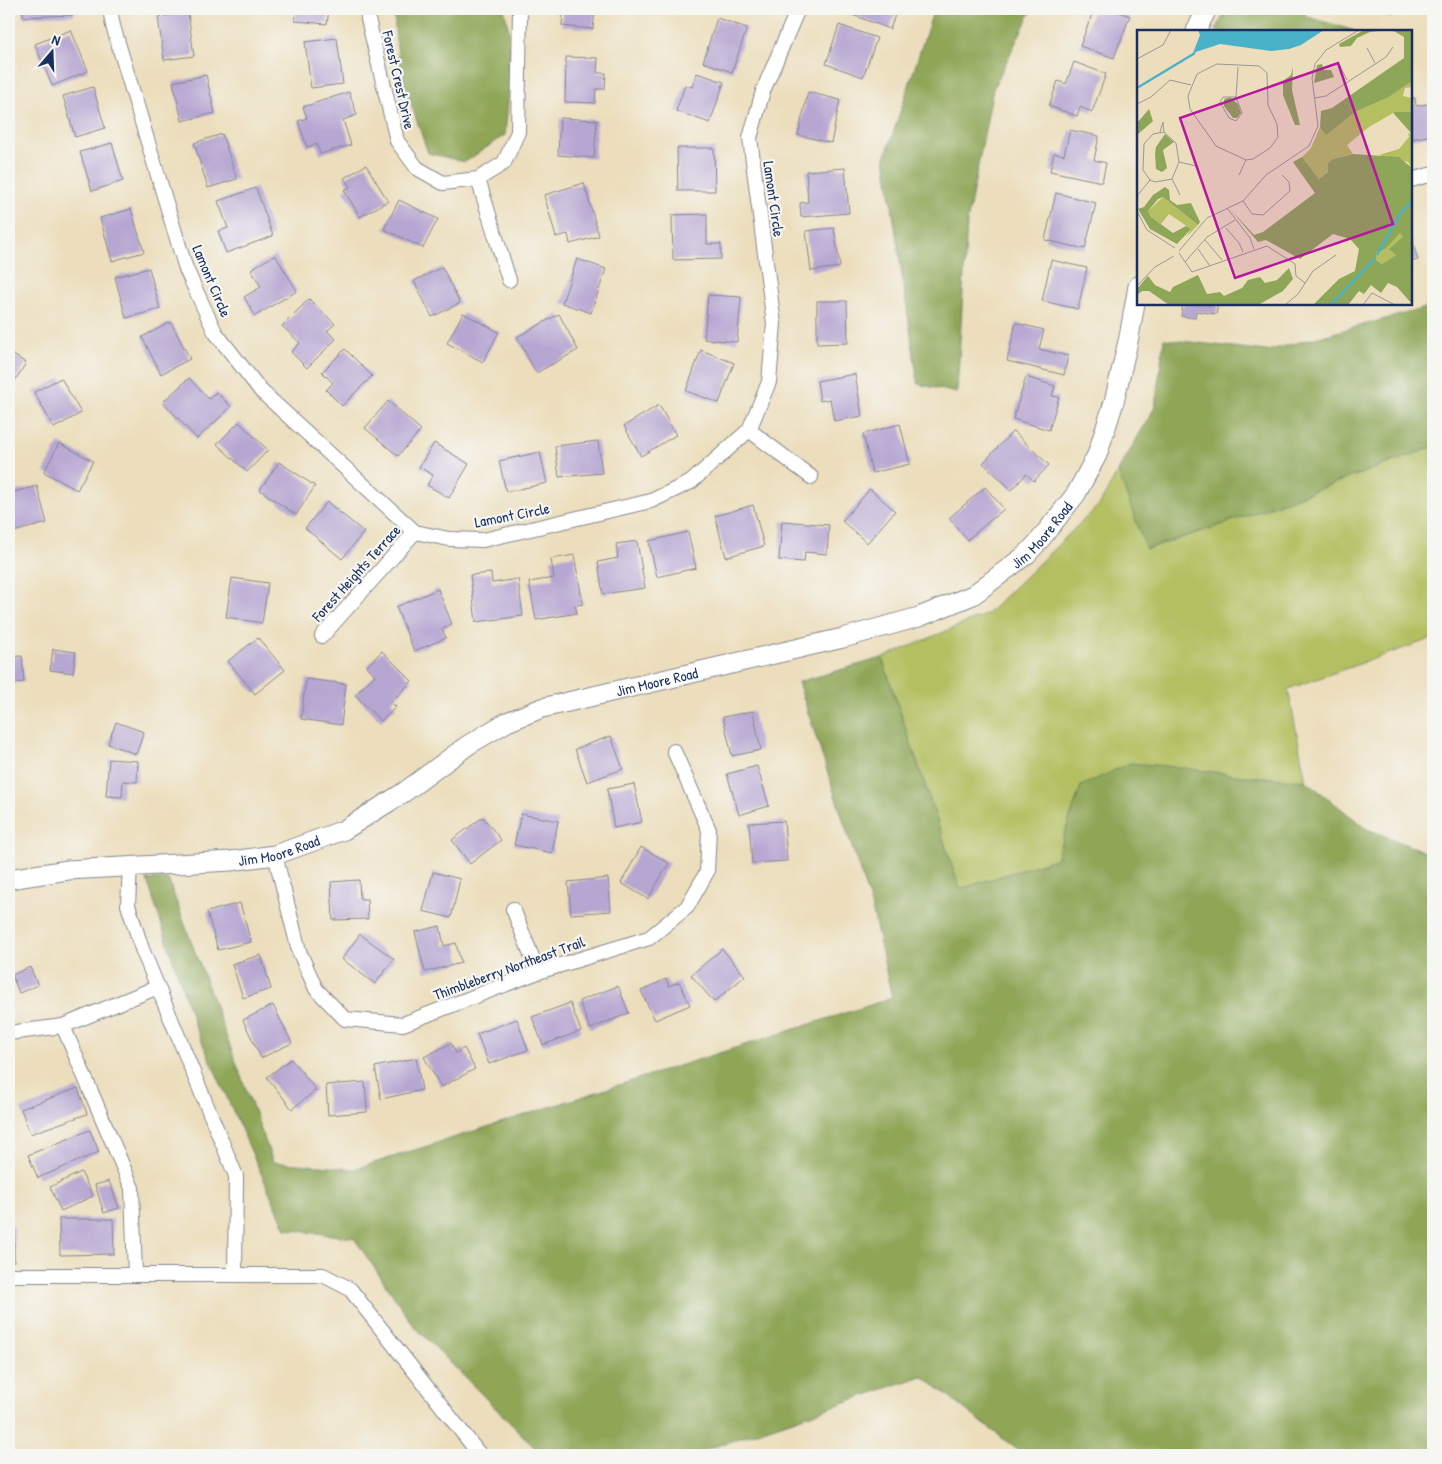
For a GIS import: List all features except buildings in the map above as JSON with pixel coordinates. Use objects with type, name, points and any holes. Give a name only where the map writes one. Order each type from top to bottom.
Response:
[{"type":"street","name":"Lamont Circle","points":[[110,9],[113,26],[186,269],[215,332],[261,391],[415,532],[449,539],[483,540],[651,501],[691,482],[748,430],[769,382],[774,324],[750,138],[763,91],[798,9]]},
{"type":"street","name":"Forest Crest Drive","points":[[369,9],[368,18],[397,141],[417,168],[443,183],[478,179],[504,163],[518,132],[520,9]]},
{"type":"street","points":[[1196,30],[1207,9]]},
{"type":"street","points":[[1412,180],[1433,174]]},
{"type":"street","points":[[478,179],[509,280]]},
{"type":"street","name":"Jim Moore Road","points":[[9,880],[68,870],[231,861],[275,856],[344,830],[403,793],[468,746],[507,722],[542,708],[843,638],[919,617],[973,595],[1027,554],[1040,541],[1076,494],[1098,455],[1114,402],[1137,292]]},
{"type":"street","points":[[748,430],[811,477]]},
{"type":"street","name":"Forest Heights Terrace","points":[[322,636],[415,532]]},
{"type":"street","name":"Thimbleberry Northeast Trail","points":[[275,856],[302,959],[316,989],[345,1019],[403,1024],[538,972],[649,938],[687,907],[707,872],[709,830],[674,751]]},
{"type":"street","points":[[130,867],[128,905],[142,949],[236,1176],[235,1275]]},
{"type":"street","points":[[513,908],[538,972]]},
{"type":"street","points":[[9,1033],[63,1026],[158,987]]},
{"type":"street","points":[[63,1026],[132,1188],[135,1275]]},
{"type":"street","points":[[9,1275],[322,1275],[350,1289],[480,1455]]},
{"type":"green space","points":[[395,9],[504,9],[513,48],[505,135],[465,162],[428,153],[400,64],[395,27]]},
{"type":"green space","points":[[934,9],[1032,9],[993,89],[967,222],[957,393],[918,384],[885,158]]},
{"type":"green space","points":[[1226,9],[1305,9],[1305,16],[1352,30],[1216,30]]},
{"type":"green space","points":[[1433,306],[1433,447],[1218,526],[1146,549],[1118,471],[1155,407],[1164,339],[1267,351]]},
{"type":"green space","points":[[1433,447],[1433,638],[1288,689],[1306,781],[1244,776],[1081,786],[1056,859],[960,889],[882,658],[987,614],[1100,504],[1118,471],[1147,549],[1218,526]]},
{"type":"green space","points":[[882,658],[960,889],[1056,859],[1081,786],[1130,763],[1306,781],[1367,829],[1433,855],[1433,1455],[1024,1455],[922,1376],[690,1455],[542,1455],[414,1326],[354,1238],[286,1229],[194,1024],[147,880],[168,879],[273,1162],[355,1169],[892,998],[872,908],[798,682]]}]
